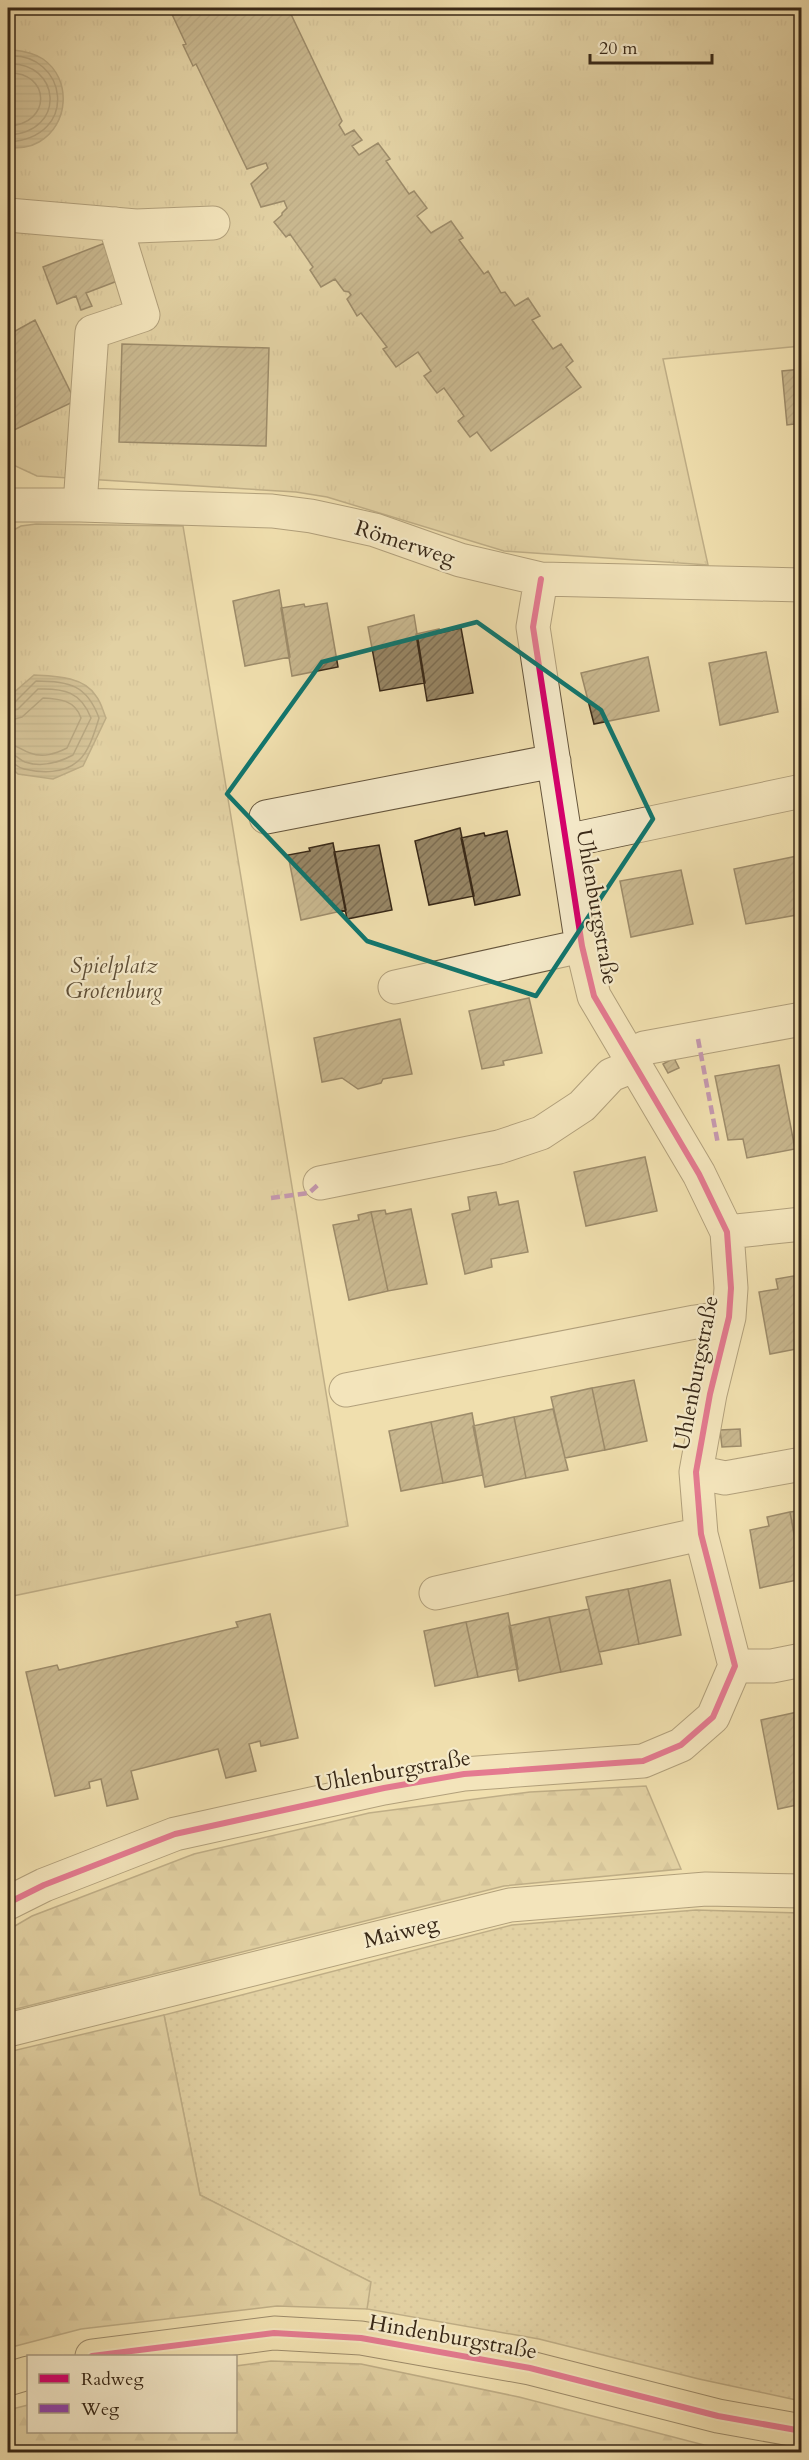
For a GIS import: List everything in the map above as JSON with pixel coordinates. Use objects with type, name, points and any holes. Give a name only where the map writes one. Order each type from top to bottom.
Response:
[{"type":"main road","name":"Hindenburgstraße","points":[[100,2355],[274,2333],[361,2338],[530,2368],[718,2416],[801,2431]]},
{"type":"main road","points":[[8,2379],[27,2373]]},
{"type":"street","points":[[8,215],[136,226],[213,223]]},
{"type":"street","points":[[80,505],[92,332],[143,315],[115,224]]},
{"type":"street","name":"Römerweg","points":[[8,505],[272,511],[311,516],[375,530],[459,560],[541,579],[801,585]]},
{"type":"street","name":"Uhlenburgstraße","points":[[8,1903],[45,1885],[175,1834],[464,1774],[643,1761],[681,1745],[712,1717],[735,1666],[701,1534],[696,1472],[710,1394],[729,1317],[731,1288],[727,1232],[699,1174],[594,996],[582,946],[533,627],[541,579]]},
{"type":"street","points":[[266,817],[554,761]]},
{"type":"street","name":"Uhlenburgstraße","points":[[566,840],[801,791]]},
{"type":"street","name":"Uhlenburgstraße","points":[[395,987],[582,946]]},
{"type":"street","points":[[320,1183],[499,1147],[541,1133],[582,1106],[611,1075],[644,1048],[801,1019]]},
{"type":"street","points":[[727,1232],[801,1224]]},
{"type":"street","name":"Uhlenburgstraße","points":[[346,1390],[729,1317]]},
{"type":"street","name":"Uhlenburgstraße","points":[[696,1472],[725,1478],[801,1464]]},
{"type":"street","points":[[436,1593],[701,1534]]},
{"type":"street","points":[[735,1666],[772,1666],[801,1660]]},
{"type":"street","name":"Maiweg","points":[[8,2030],[510,1905],[706,1889],[801,1891]]},
{"type":"highlighted area","points":[[477,622],[601,710],[653,819],[536,996],[367,941],[227,794],[322,662]]},
{"type":"green space","points":[[8,8],[801,8],[801,346],[663,359],[708,565],[504,551],[327,497],[296,492],[37,476],[11,464],[8,461]]},
{"type":"green space","name":"Spielplatz Grotenburg","points":[[36,524],[183,526],[348,1526],[8,1597],[8,533],[21,526]]},
{"type":"green space","points":[[646,1786],[681,1869],[504,1886],[8,2011],[8,1930],[32,1916],[194,1854],[369,1813],[530,1792]]},
{"type":"green space","points":[[696,1910],[801,1913],[801,2401],[699,2379],[539,2339],[367,2309],[370,2282],[200,2195],[164,2015],[512,1925]]},
{"type":"green space","points":[[164,2015],[200,2195],[371,2282],[367,2309],[277,2306],[81,2329],[8,2348],[8,2052]]},
{"type":"green space","points":[[271,2361],[361,2364],[519,2397],[704,2445],[742,2452],[8,2452],[8,2410],[27,2405],[27,2433],[237,2433],[237,2366]]},
{"type":"water","points":[[8,51],[36,55],[52,68],[59,78],[63,102],[61,114],[49,134],[39,142],[20,148],[8,148]]},
{"type":"water","points":[[34,675],[68,678],[84,684],[98,698],[106,718],[83,766],[53,779],[18,774],[8,765],[8,705],[11,695]]},
{"type":"building","points":[[169,8],[288,8],[342,121],[339,125],[345,135],[354,130],[362,140],[352,146],[359,155],[378,143],[390,159],[386,161],[409,194],[414,191],[427,208],[417,216],[431,233],[451,221],[463,238],[459,240],[484,274],[488,271],[501,293],[505,292],[515,306],[528,298],[540,316],[532,320],[553,349],[561,344],[573,361],[566,367],[581,387],[491,451],[477,432],[470,437],[458,421],[464,416],[444,388],[437,393],[424,376],[431,371],[418,352],[396,367],[383,349],[387,347],[361,313],[357,316],[347,299],[351,295],[349,292],[344,291],[335,279],[321,287],[310,270],[313,267],[290,234],[286,237],[274,222],[287,208],[284,201],[261,207],[251,184],[268,168],[266,163],[247,169],[196,64],[193,66],[183,45],[186,44]]},
{"type":"building","points":[[105,243],[120,280],[86,293],[92,306],[81,310],[76,296],[57,304],[43,267]]},
{"type":"building","points":[[35,320],[75,401],[10,432],[8,427],[8,335]]},
{"type":"building","points":[[122,344],[269,348],[266,446],[119,442]]},
{"type":"building","points":[[802,369],[802,423],[787,425],[782,371]]},
{"type":"building","points":[[279,590],[290,657],[245,666],[233,601]]},
{"type":"building","points":[[327,603],[338,667],[292,676],[281,608]]},
{"type":"building","points":[[414,615],[425,683],[380,691],[368,627]]},
{"type":"building","points":[[461,628],[473,693],[427,701],[416,634],[439,629],[439,633]]},
{"type":"building","points":[[766,652],[778,712],[720,725],[709,663]]},
{"type":"building","points":[[648,657],[659,711],[594,724],[581,673]]},
{"type":"building","points":[[460,828],[474,896],[429,905],[415,841]]},
{"type":"building","points":[[507,831],[520,895],[475,905],[461,838]]},
{"type":"building","points":[[333,843],[346,910],[301,920],[288,855],[310,851],[309,848]]},
{"type":"building","points":[[379,845],[392,910],[347,919],[334,852]]},
{"type":"building","points":[[802,855],[802,914],[746,924],[734,869]]},
{"type":"building","points":[[681,870],[693,924],[631,937],[620,881]]},
{"type":"building","points":[[529,998],[542,1053],[503,1061],[504,1065],[482,1069],[469,1011]]},
{"type":"building","points":[[400,1019],[412,1074],[383,1079],[381,1083],[358,1089],[342,1078],[322,1082],[314,1038]]},
{"type":"building","points":[[674,1058],[679,1068],[668,1073],[663,1064]]},
{"type":"building","points":[[779,1065],[795,1149],[747,1158],[743,1139],[728,1140],[715,1076]]},
{"type":"building","points":[[645,1157],[657,1211],[586,1226],[574,1172]]},
{"type":"building","points":[[496,1192],[499,1205],[518,1201],[528,1252],[491,1259],[492,1267],[465,1274],[452,1214],[470,1210],[468,1197]]},
{"type":"building","points":[[411,1209],[427,1284],[388,1291],[371,1212],[385,1210],[386,1214]]},
{"type":"building","points":[[371,1212],[388,1291],[349,1300],[333,1225],[359,1220],[358,1215]]},
{"type":"building","points":[[799,1275],[802,1290],[802,1348],[770,1354],[759,1292],[778,1289],[776,1279]]},
{"type":"building","points":[[634,1380],[647,1441],[605,1450],[592,1388]]},
{"type":"building","points":[[592,1388],[605,1450],[565,1458],[551,1397]]},
{"type":"building","points":[[553,1409],[568,1470],[526,1478],[514,1417]]},
{"type":"building","points":[[472,1413],[483,1475],[443,1483],[431,1422]]},
{"type":"building","points":[[514,1417],[526,1478],[485,1487],[473,1426]]},
{"type":"building","points":[[431,1422],[443,1483],[401,1491],[389,1431]]},
{"type":"building","points":[[740,1429],[741,1446],[722,1447],[720,1430]]},
{"type":"building","points":[[802,1510],[802,1576],[790,1512]]},
{"type":"building","points":[[790,1512],[802,1579],[760,1588],[750,1530],[769,1526],[767,1517]]},
{"type":"building","points":[[670,1580],[681,1635],[639,1644],[628,1589]]},
{"type":"building","points":[[628,1589],[639,1644],[599,1652],[586,1597]]},
{"type":"building","points":[[589,1609],[602,1664],[561,1672],[549,1617]]},
{"type":"building","points":[[508,1613],[518,1669],[478,1677],[466,1622]]},
{"type":"building","points":[[270,1614],[298,1738],[261,1746],[260,1741],[249,1744],[256,1771],[226,1778],[218,1749],[131,1771],[138,1799],[107,1806],[101,1779],[89,1782],[90,1788],[55,1796],[26,1672],[57,1665],[59,1670],[238,1627],[236,1622]]},
{"type":"building","points":[[549,1617],[561,1672],[519,1681],[509,1626]]},
{"type":"building","points":[[466,1622],[478,1677],[435,1686],[424,1631]]},
{"type":"building","points":[[802,1711],[802,1804],[778,1809],[761,1720]]},
{"type":"marked path","points":[[698,1039],[718,1144]]},
{"type":"marked path","points":[[271,1198],[309,1193],[320,1183]]},
{"type":"cycle path","points":[[8,1903],[44,1885],[175,1834],[384,1788],[464,1774],[643,1761],[681,1745],[713,1717],[735,1666],[701,1534],[696,1472],[710,1394],[729,1317],[731,1288],[727,1232],[699,1174],[594,996],[582,946],[533,627],[541,579]]},
{"type":"cycle path","points":[[100,2355],[274,2333],[361,2338],[530,2368],[718,2416],[802,2431]]}]
